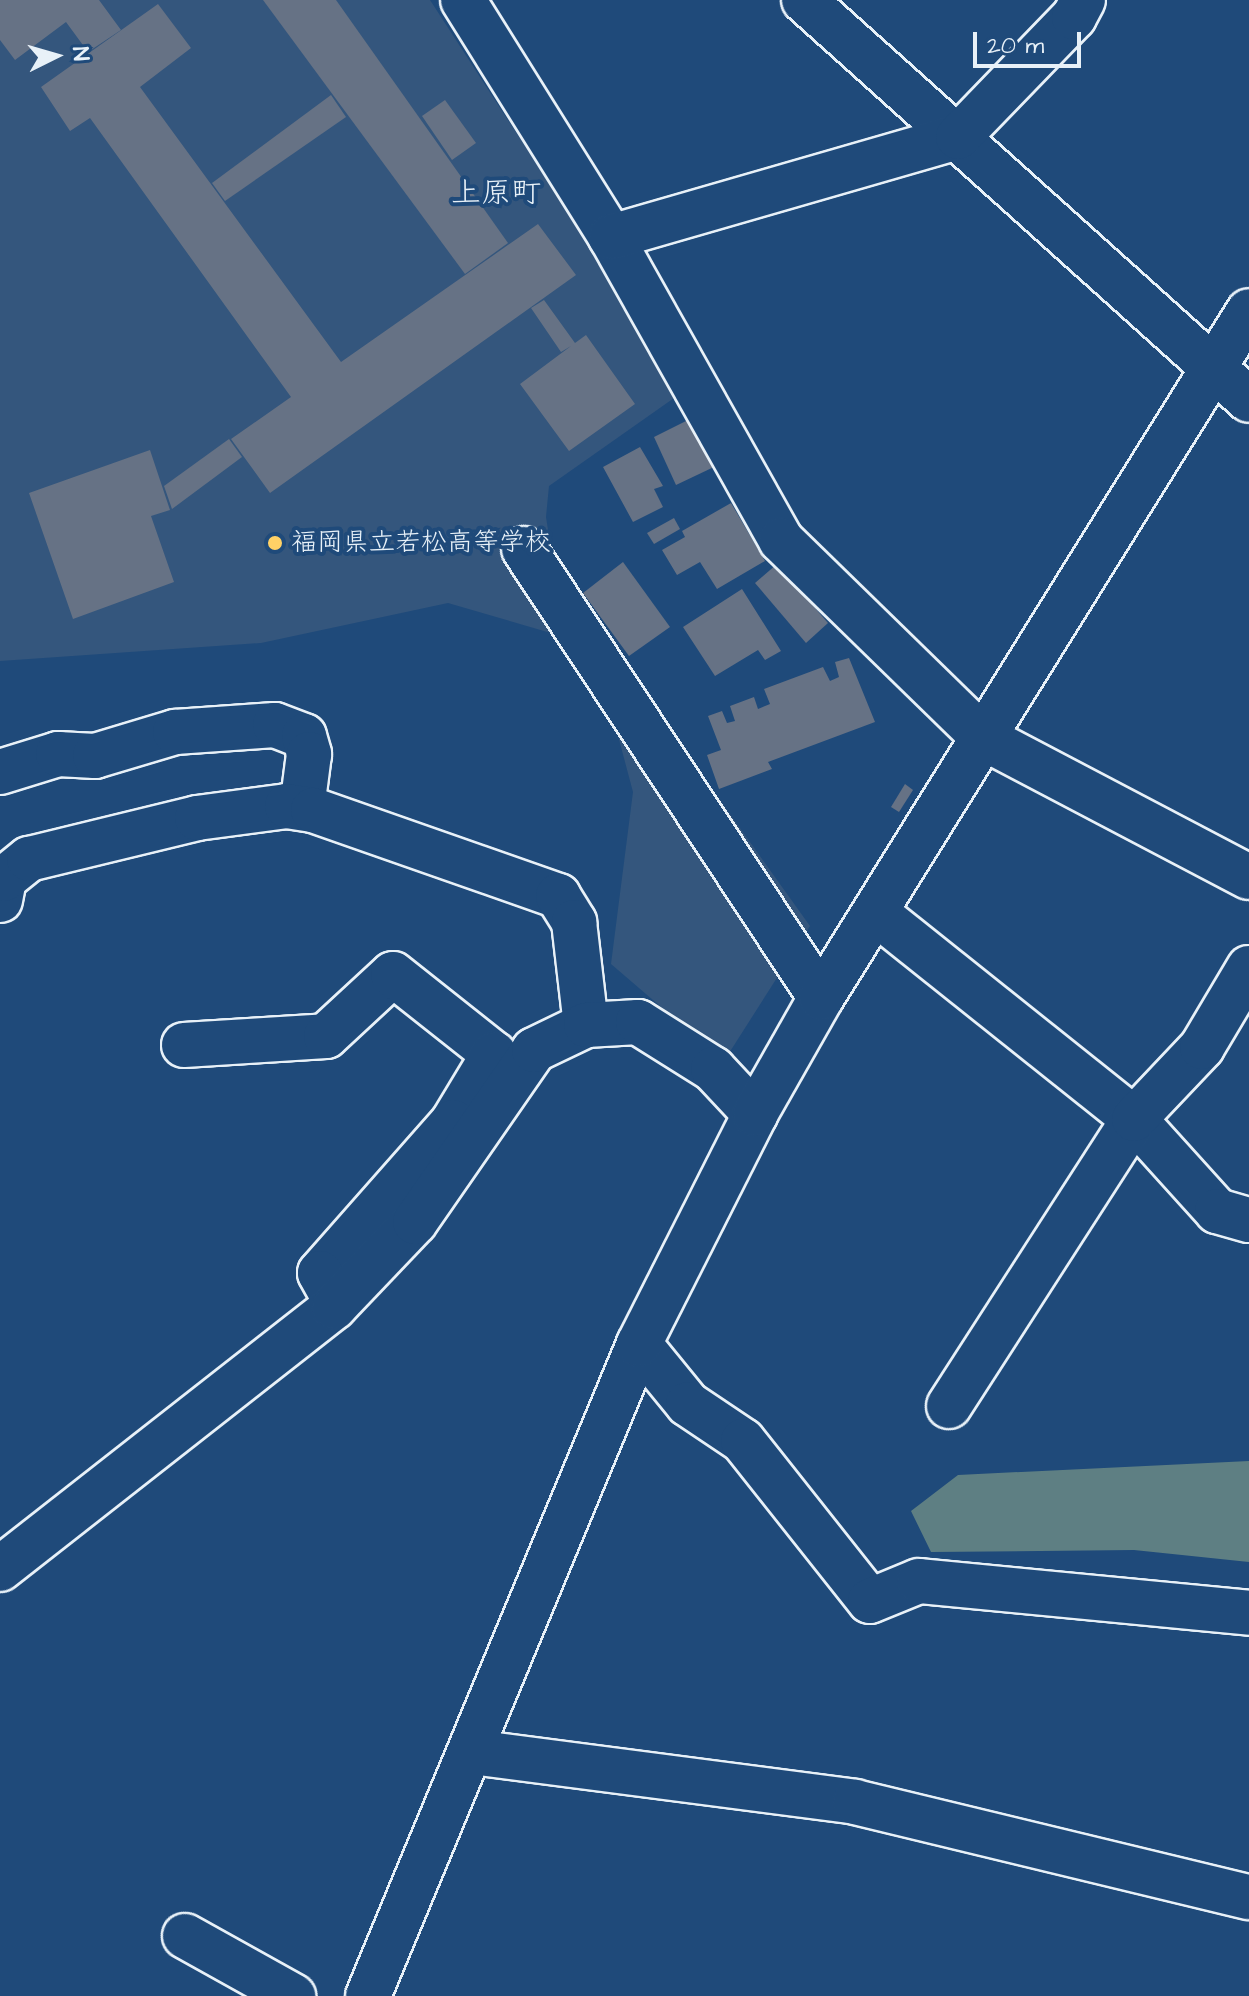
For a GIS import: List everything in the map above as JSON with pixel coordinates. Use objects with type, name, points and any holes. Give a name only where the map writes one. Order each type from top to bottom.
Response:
[{"type":"street","points":[[463,0],[611,237],[781,540],[984,738],[1249,877]]},
{"type":"street","points":[[804,0],[1213,364],[1249,400]]},
{"type":"street","points":[[611,237],[958,137],[1074,17],[1083,0]]},
{"type":"street","points":[[368,1996],[639,1344],[755,1114],[821,998],[1213,364],[1249,311]]},
{"type":"street","points":[[524,549],[821,998]]},
{"type":"street","points":[[0,772],[58,754],[95,756],[175,732],[275,725],[304,736],[307,745],[302,808]]},
{"type":"street","points":[[0,900],[4,879],[29,859],[197,818],[302,808],[558,896],[574,922],[586,1025]]},
{"type":"street","points":[[876,913],[1134,1119],[1217,1211],[1249,1220]]},
{"type":"street","points":[[949,1406],[1134,1119],[1202,1047],[1249,968]]},
{"type":"street","points":[[184,1045],[326,1036],[393,974],[494,1054],[453,1122],[320,1273],[337,1304]]},
{"type":"street","points":[[0,1569],[337,1304],[415,1222],[534,1050],[586,1025],[638,1022],[713,1069],[755,1114]]},
{"type":"street","points":[[639,1344],[688,1404],[743,1441],[870,1601],[919,1581],[1249,1613]]},
{"type":"street","points":[[472,1752],[855,1802],[1249,1897]]},
{"type":"street","points":[[185,1936],[293,1996]]},
{"type":"shaded area","name":"福岡県立若松高等学校","points":[[0,0],[430,0],[684,391],[549,486],[546,517],[554,568],[810,926],[724,1061],[611,964],[633,792],[612,713],[561,636],[448,603],[261,643],[0,661]]},
{"type":"green space","points":[[1249,1461],[1249,1562],[1134,1550],[931,1552],[911,1511],[958,1475]]},
{"type":"building","points":[[0,0],[99,0],[121,30],[88,52],[66,22],[15,60],[0,40]]},
{"type":"building","points":[[263,0],[336,0],[508,243],[465,274]]},
{"type":"building","points":[[158,4],[191,48],[140,87],[341,362],[538,224],[576,275],[270,493],[231,439],[291,397],[90,118],[70,131],[41,87]]},
{"type":"building","points":[[331,95],[346,117],[225,201],[212,183]]},
{"type":"building","points":[[445,100],[476,143],[452,160],[422,116]]},
{"type":"building","points":[[544,300],[575,343],[586,335],[635,404],[569,451],[520,384],[571,346],[561,352],[531,308]]},
{"type":"building","points":[[690,419],[716,466],[676,485],[654,437]]},
{"type":"building","points":[[229,439],[242,457],[172,509],[164,486]]},
{"type":"building","points":[[640,447],[663,486],[654,489],[663,507],[633,522],[603,467]]},
{"type":"building","points":[[150,450],[170,510],[151,516],[174,582],[73,619],[29,493]]},
{"type":"building","points":[[731,503],[765,561],[717,589],[700,562],[677,575],[662,550],[685,537],[682,531]]},
{"type":"building","points":[[674,518],[680,529],[654,544],[647,533]]},
{"type":"building","points":[[623,562],[670,627],[629,656],[583,593]]},
{"type":"building","points":[[777,564],[828,623],[806,643],[755,583]]},
{"type":"building","points":[[742,589],[781,651],[765,660],[758,650],[715,676],[683,627]]},
{"type":"building","points":[[849,658],[875,722],[768,762],[772,769],[719,789],[707,755],[721,750],[708,716],[722,711],[727,723],[735,721],[730,706],[754,697],[758,709],[770,704],[764,689],[823,667],[830,681],[839,677],[835,662]]},
{"type":"building","points":[[905,784],[913,790],[899,812],[891,807]]},
{"type":"place","name":"福岡県立若松高等学校","points":[[275,543]]},
{"type":"district","name":"上原町","points":[[496,193]]}]
